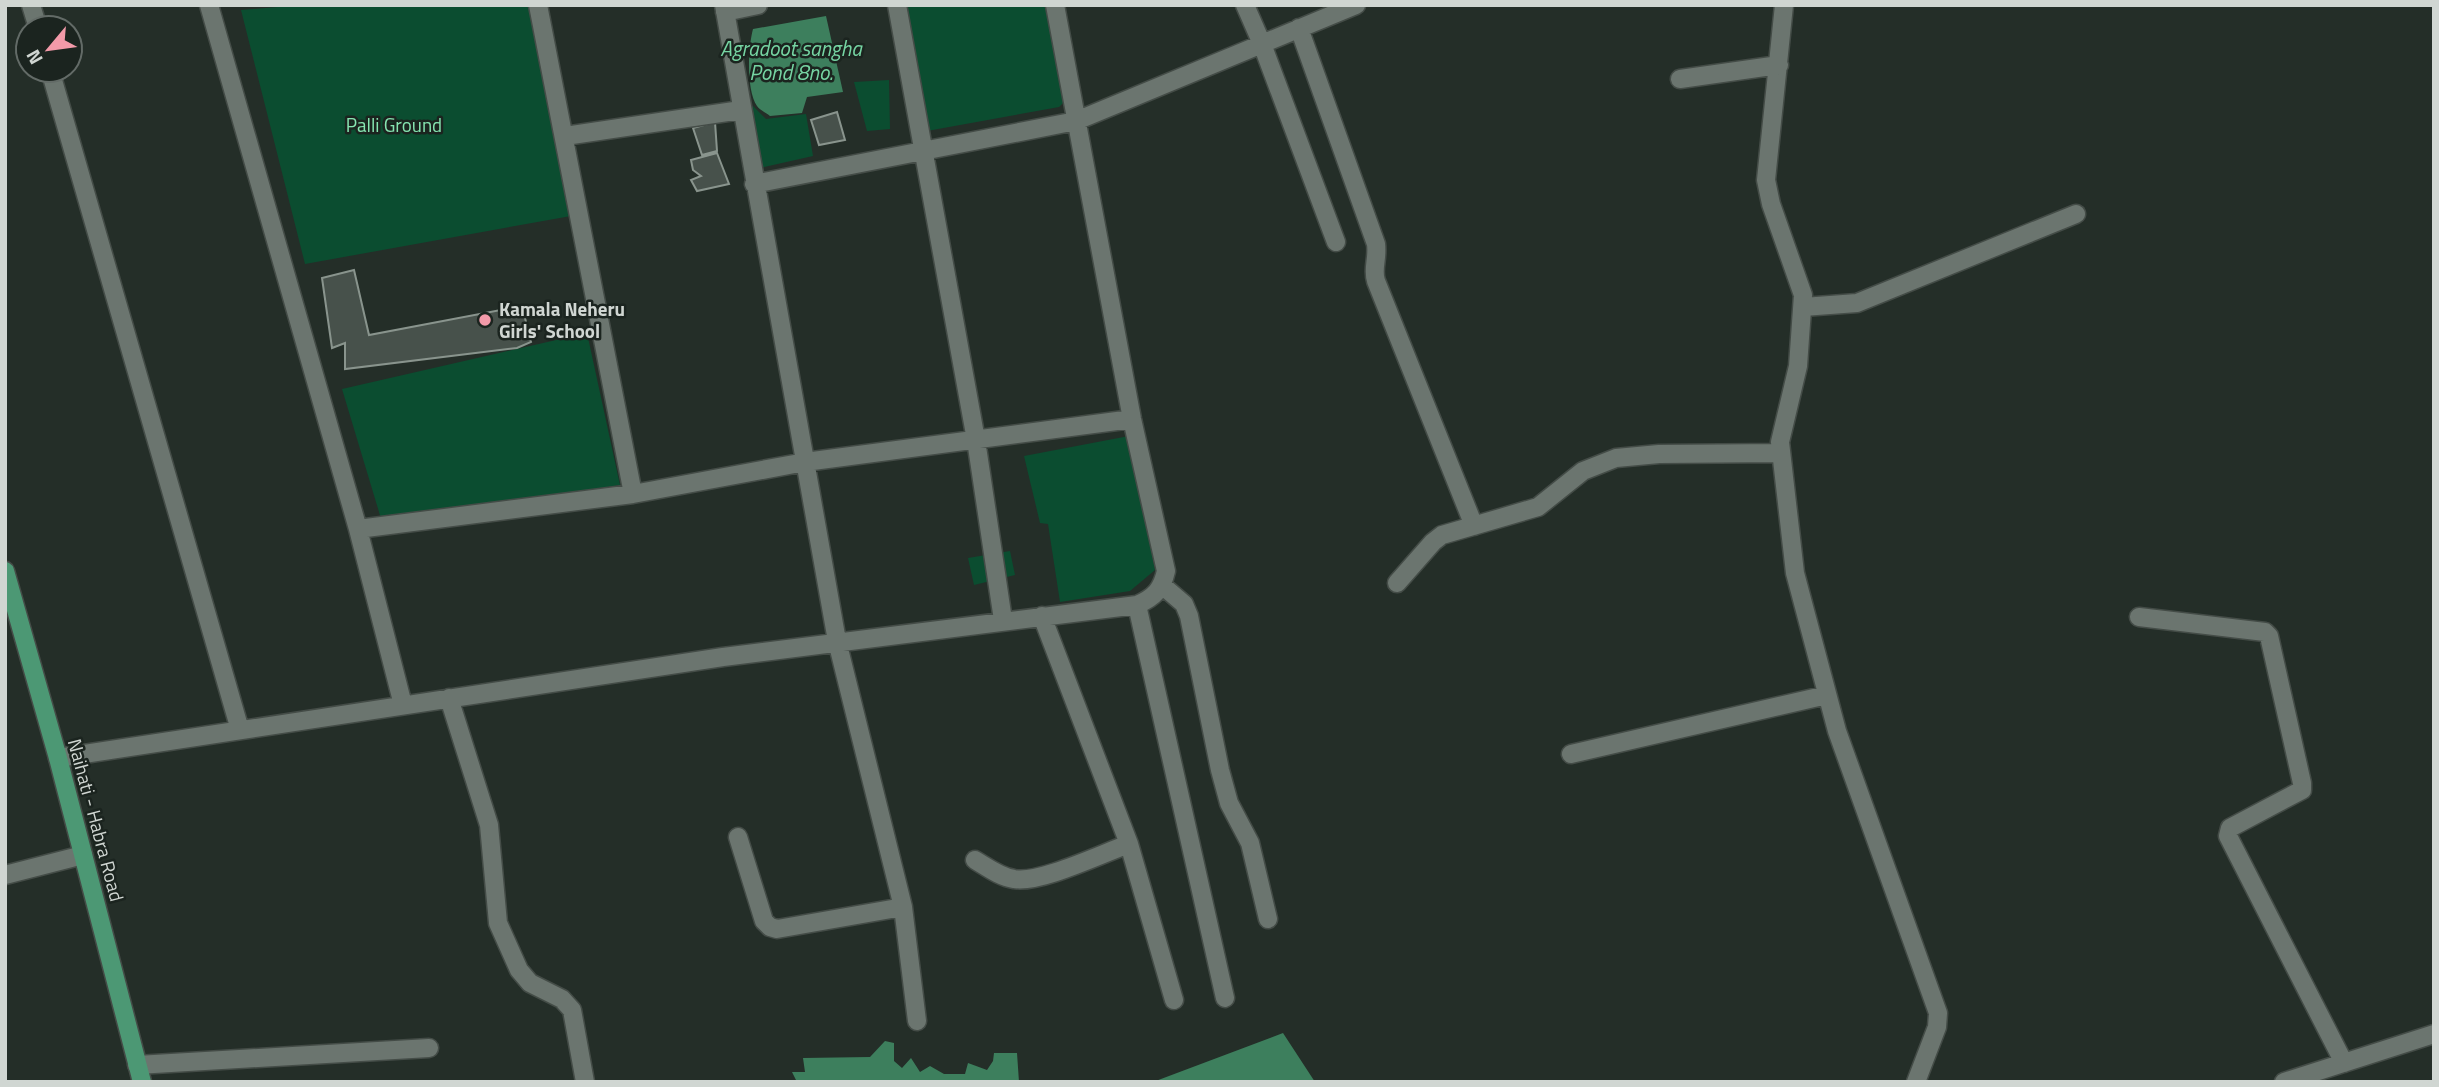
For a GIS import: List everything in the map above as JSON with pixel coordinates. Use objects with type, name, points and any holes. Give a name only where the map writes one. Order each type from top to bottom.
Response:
[{"type":"main road","name":"Naihati - Habra Road","points":[[5,571],[58,758],[140,1073]]},
{"type":"street","points":[[209,5],[358,529],[403,705]]},
{"type":"street","points":[[538,5],[633,494]]},
{"type":"street","points":[[758,5],[724,9],[837,641],[903,906],[917,1021]]},
{"type":"street","points":[[897,5],[975,440],[1003,620]]},
{"type":"street","points":[[58,758],[837,641],[1137,605],[1152,599],[1163,586],[1166,570],[1132,419],[1055,5]]},
{"type":"street","points":[[1245,5],[1336,242]]},
{"type":"street","points":[[1784,5],[1766,180],[1771,204],[1802,288],[1798,366],[1780,442],[1795,573],[1826,695],[1938,1013],[1937,1027],[1916,1082]]},
{"type":"street","points":[[754,184],[1076,121],[1350,6]]},
{"type":"street","points":[[1299,28],[1376,244],[1378,260],[1373,274],[1474,526]]},
{"type":"street","points":[[1680,79],[1779,65]]},
{"type":"street","points":[[54,84],[240,730]]},
{"type":"street","points":[[565,136],[741,110]]},
{"type":"street","points":[[1802,307],[1857,303],[2076,214]]},
{"type":"street","points":[[358,529],[633,494],[805,462],[1132,419]]},
{"type":"street","points":[[1397,583],[1433,541],[1538,507],[1583,471],[1616,458],[1659,454],[1782,453]]},
{"type":"street","points":[[1163,586],[1184,604],[1189,616],[1220,770],[1229,803],[1250,843],[1268,919]]},
{"type":"street","points":[[1137,605],[1225,998]]},
{"type":"street","points":[[1042,616],[1129,844],[1174,1000]]},
{"type":"street","points":[[2138,617],[2265,632],[2269,636],[2302,790],[2231,828],[2228,836],[2336,1071]]},
{"type":"street","points":[[1570,754],[1826,695]]},
{"type":"street","points":[[449,698],[488,825],[498,923],[519,970],[530,983],[562,999],[572,1010],[585,1082]]},
{"type":"street","points":[[738,837],[764,921],[769,927],[777,929],[903,906]]},
{"type":"street","points":[[975,860],[1016,880],[1034,879],[1129,844]]},
{"type":"street","points":[[5,876],[83,855]]},
{"type":"street","points":[[2284,1082],[2336,1071],[2434,1034]]},
{"type":"street","points":[[140,1073],[429,1048]]},
{"type":"green space","name":"Palli Ground","points":[[301,5],[536,5],[571,216],[305,264],[241,10]]},
{"type":"green space","points":[[898,5],[1052,5],[1069,97],[1059,107],[916,133]]},
{"type":"green space","points":[[889,80],[890,129],[867,131],[854,82]]},
{"type":"green space","points":[[753,106],[766,119],[806,114],[813,156],[760,168],[750,109]]},
{"type":"green space","points":[[587,333],[620,485],[382,522],[342,389]]},
{"type":"green space","points":[[1129,436],[1155,570],[1130,591],[1060,602],[1048,524],[1040,523],[1024,456]]},
{"type":"green space","points":[[1010,551],[1015,575],[974,585],[968,558]]},
{"type":"water","name":"Agradoot sangha Pond 8no.","points":[[826,16],[843,92],[807,97],[802,113],[770,116],[757,106],[751,89],[749,57],[753,29]]},
{"type":"water","points":[[1283,1033],[1315,1082],[1153,1082]]},
{"type":"water","points":[[885,1041],[894,1043],[894,1061],[902,1068],[911,1058],[920,1072],[930,1066],[944,1074],[965,1074],[968,1063],[987,1070],[993,1061],[994,1053],[1017,1053],[1019,1082],[797,1082],[792,1072],[805,1072],[803,1058],[870,1057]]},
{"type":"building","points":[[837,112],[845,140],[819,145],[811,120]]},
{"type":"building","points":[[715,122],[717,151],[702,155],[693,128]]},
{"type":"building","points":[[717,153],[729,184],[697,191],[691,180],[701,176],[693,170],[691,160]]},
{"type":"building","name":"Kamala Neheru Girls' School","points":[[354,270],[369,335],[522,306],[531,342],[517,348],[345,369],[345,343],[332,348],[322,278]]},
{"type":"place","name":"Kamala Neheru Girls' School","points":[[485,320]]}]
